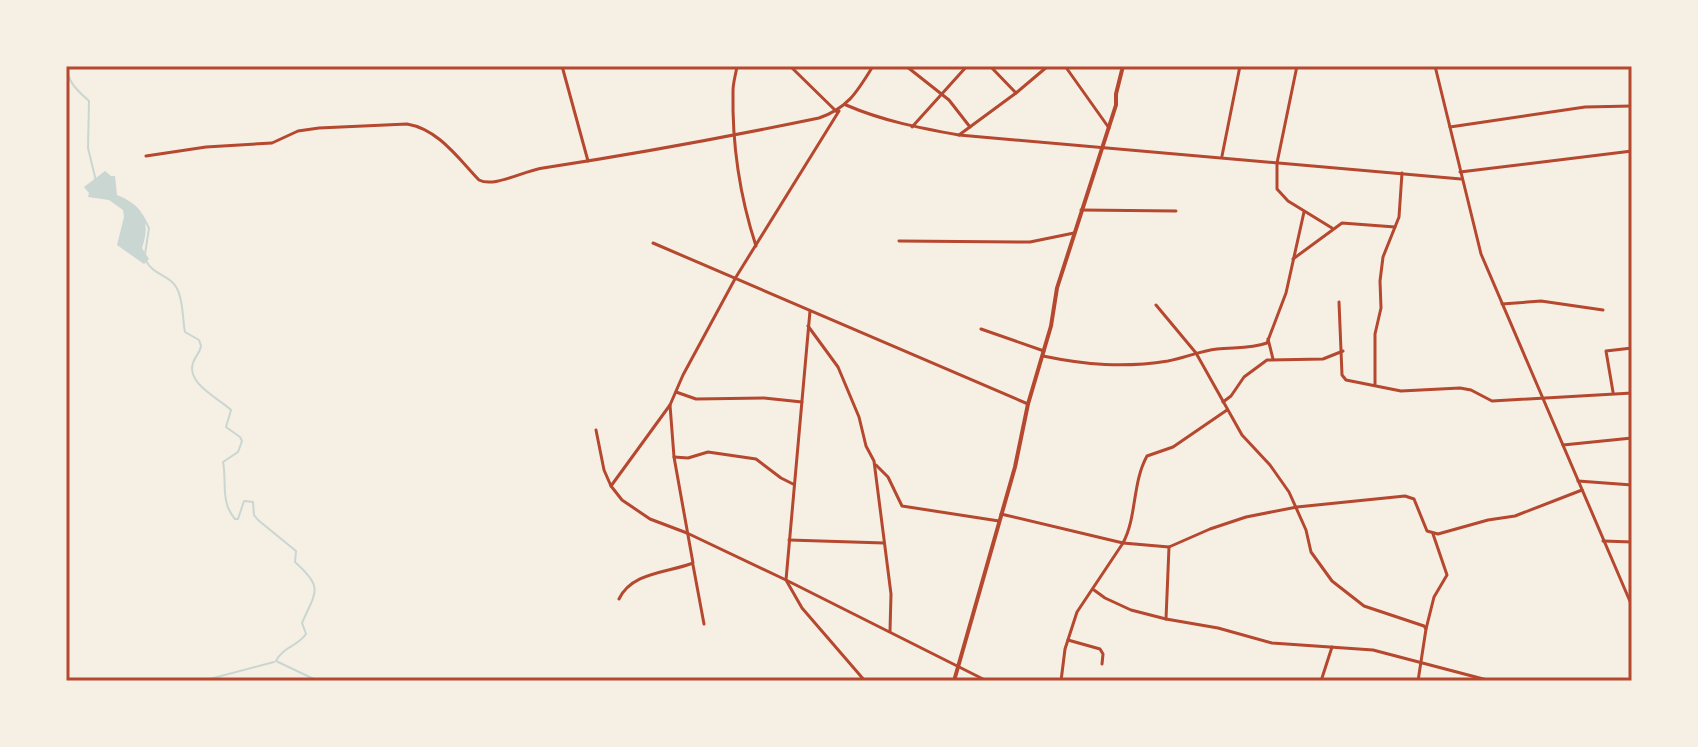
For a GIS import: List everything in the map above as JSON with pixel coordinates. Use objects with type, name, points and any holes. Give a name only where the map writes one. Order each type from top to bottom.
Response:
[{"type":"street","points":[[562,66],[588,161]]},
{"type":"street","points":[[737,66],[732,87],[734,135],[749,224],[756,246]]},
{"type":"street","points":[[790,66],[838,111]]},
{"type":"street","points":[[146,156],[206,147],[272,143],[298,131],[319,128],[407,124],[422,126],[435,135],[479,180],[487,184],[528,170],[819,118],[846,105],[873,66]]},
{"type":"street","points":[[906,66],[941,93],[970,127]]},
{"type":"street","points":[[912,127],[967,66]]},
{"type":"street","points":[[990,66],[1016,93]]},
{"type":"street","points":[[959,135],[1048,66]]},
{"type":"street","points":[[1065,66],[1109,128]]},
{"type":"street","points":[[954,681],[1015,467],[1057,288],[1109,128],[1123,66]]},
{"type":"street","points":[[1222,156],[1240,66]]},
{"type":"street","points":[[1297,66],[1277,163],[1277,189],[1304,212],[1332,228]]},
{"type":"street","points":[[1435,66],[1481,254],[1632,606]]},
{"type":"street","points":[[846,105],[912,127],[959,135],[1461,179]]},
{"type":"street","points":[[1450,127],[1555,110],[1632,106]]},
{"type":"street","points":[[611,486],[670,405],[736,277],[838,111]]},
{"type":"street","points":[[1460,172],[1632,151]]},
{"type":"street","points":[[1375,384],[1375,334],[1381,308],[1383,257],[1399,217],[1402,173]]},
{"type":"street","points":[[1081,210],[1176,211]]},
{"type":"street","points":[[981,329],[1043,354],[1079,364],[1113,367],[1267,343],[1286,293],[1304,212]]},
{"type":"street","points":[[1293,259],[1332,228],[1347,221],[1395,227]]},
{"type":"street","points":[[899,241],[1030,242],[1074,233]]},
{"type":"street","points":[[653,243],[1028,404]]},
{"type":"street","points":[[1502,304],[1549,301],[1603,310]]},
{"type":"street","points":[[1339,302],[1343,378],[1401,391],[1460,388],[1492,401],[1632,393]]},
{"type":"street","points":[[1156,305],[1196,353],[1242,435],[1270,465],[1297,507],[1311,552],[1332,581],[1364,606],[1426,629]]},
{"type":"street","points":[[810,311],[786,580],[802,608],[865,681]]},
{"type":"street","points":[[808,326],[838,367],[856,408],[866,446],[888,477],[902,506],[999,521]]},
{"type":"street","points":[[1268,339],[1273,359]]},
{"type":"street","points":[[1613,393],[1606,351],[1632,348]]},
{"type":"street","points":[[1223,402],[1260,363],[1273,359],[1323,359],[1343,351]]},
{"type":"street","points":[[675,391],[696,399],[764,398],[802,402]]},
{"type":"street","points":[[670,405],[674,457],[704,624]]},
{"type":"street","points":[[1061,681],[1068,640],[1077,612],[1123,543],[1129,528],[1141,466],[1147,456],[1173,447],[1227,410]]},
{"type":"street","points":[[596,430],[604,470],[611,486],[634,510],[786,580],[987,681]]},
{"type":"street","points":[[1563,445],[1632,438]]},
{"type":"street","points":[[674,457],[688,458],[708,452],[756,459],[793,484]]},
{"type":"street","points":[[874,461],[891,594],[890,631]]},
{"type":"street","points":[[1578,481],[1632,485]]},
{"type":"street","points":[[1001,514],[1123,543],[1169,547],[1229,522],[1297,507],[1410,496],[1417,504],[1427,531],[1433,534],[1515,516],[1582,490]]},
{"type":"street","points":[[1418,681],[1434,597],[1447,575],[1433,534]]},
{"type":"street","points":[[789,540],[884,543]]},
{"type":"street","points":[[1603,541],[1632,542]]},
{"type":"street","points":[[1166,619],[1169,547]]},
{"type":"street","points":[[619,599],[633,581],[693,563]]},
{"type":"street","points":[[1094,590],[1131,610],[1166,619],[1218,628],[1272,643],[1373,650],[1491,681]]},
{"type":"street","points":[[1068,640],[1100,649],[1102,664]]},
{"type":"street","points":[[1321,681],[1332,646]]},
{"type":"shaded area","points":[[105,171],[115,176],[117,195],[134,204],[143,216],[146,230],[142,248],[149,259],[144,264],[117,245],[123,210],[109,200],[88,197],[89,193],[84,187]]},
{"type":"waterway","points":[[67,66],[71,81],[89,101],[88,148],[96,181]]},
{"type":"waterway","points":[[142,215],[149,228],[145,254]]},
{"type":"waterway","points":[[146,261],[175,285],[185,332],[199,340],[201,346],[193,363],[194,378],[231,410],[226,427],[242,441],[238,452],[223,462],[230,512],[238,519],[244,501],[253,502],[254,515],[296,551],[295,562],[314,584],[314,596],[302,623],[306,634],[276,661],[318,681]]},
{"type":"waterway","points":[[202,681],[274,662]]}]
